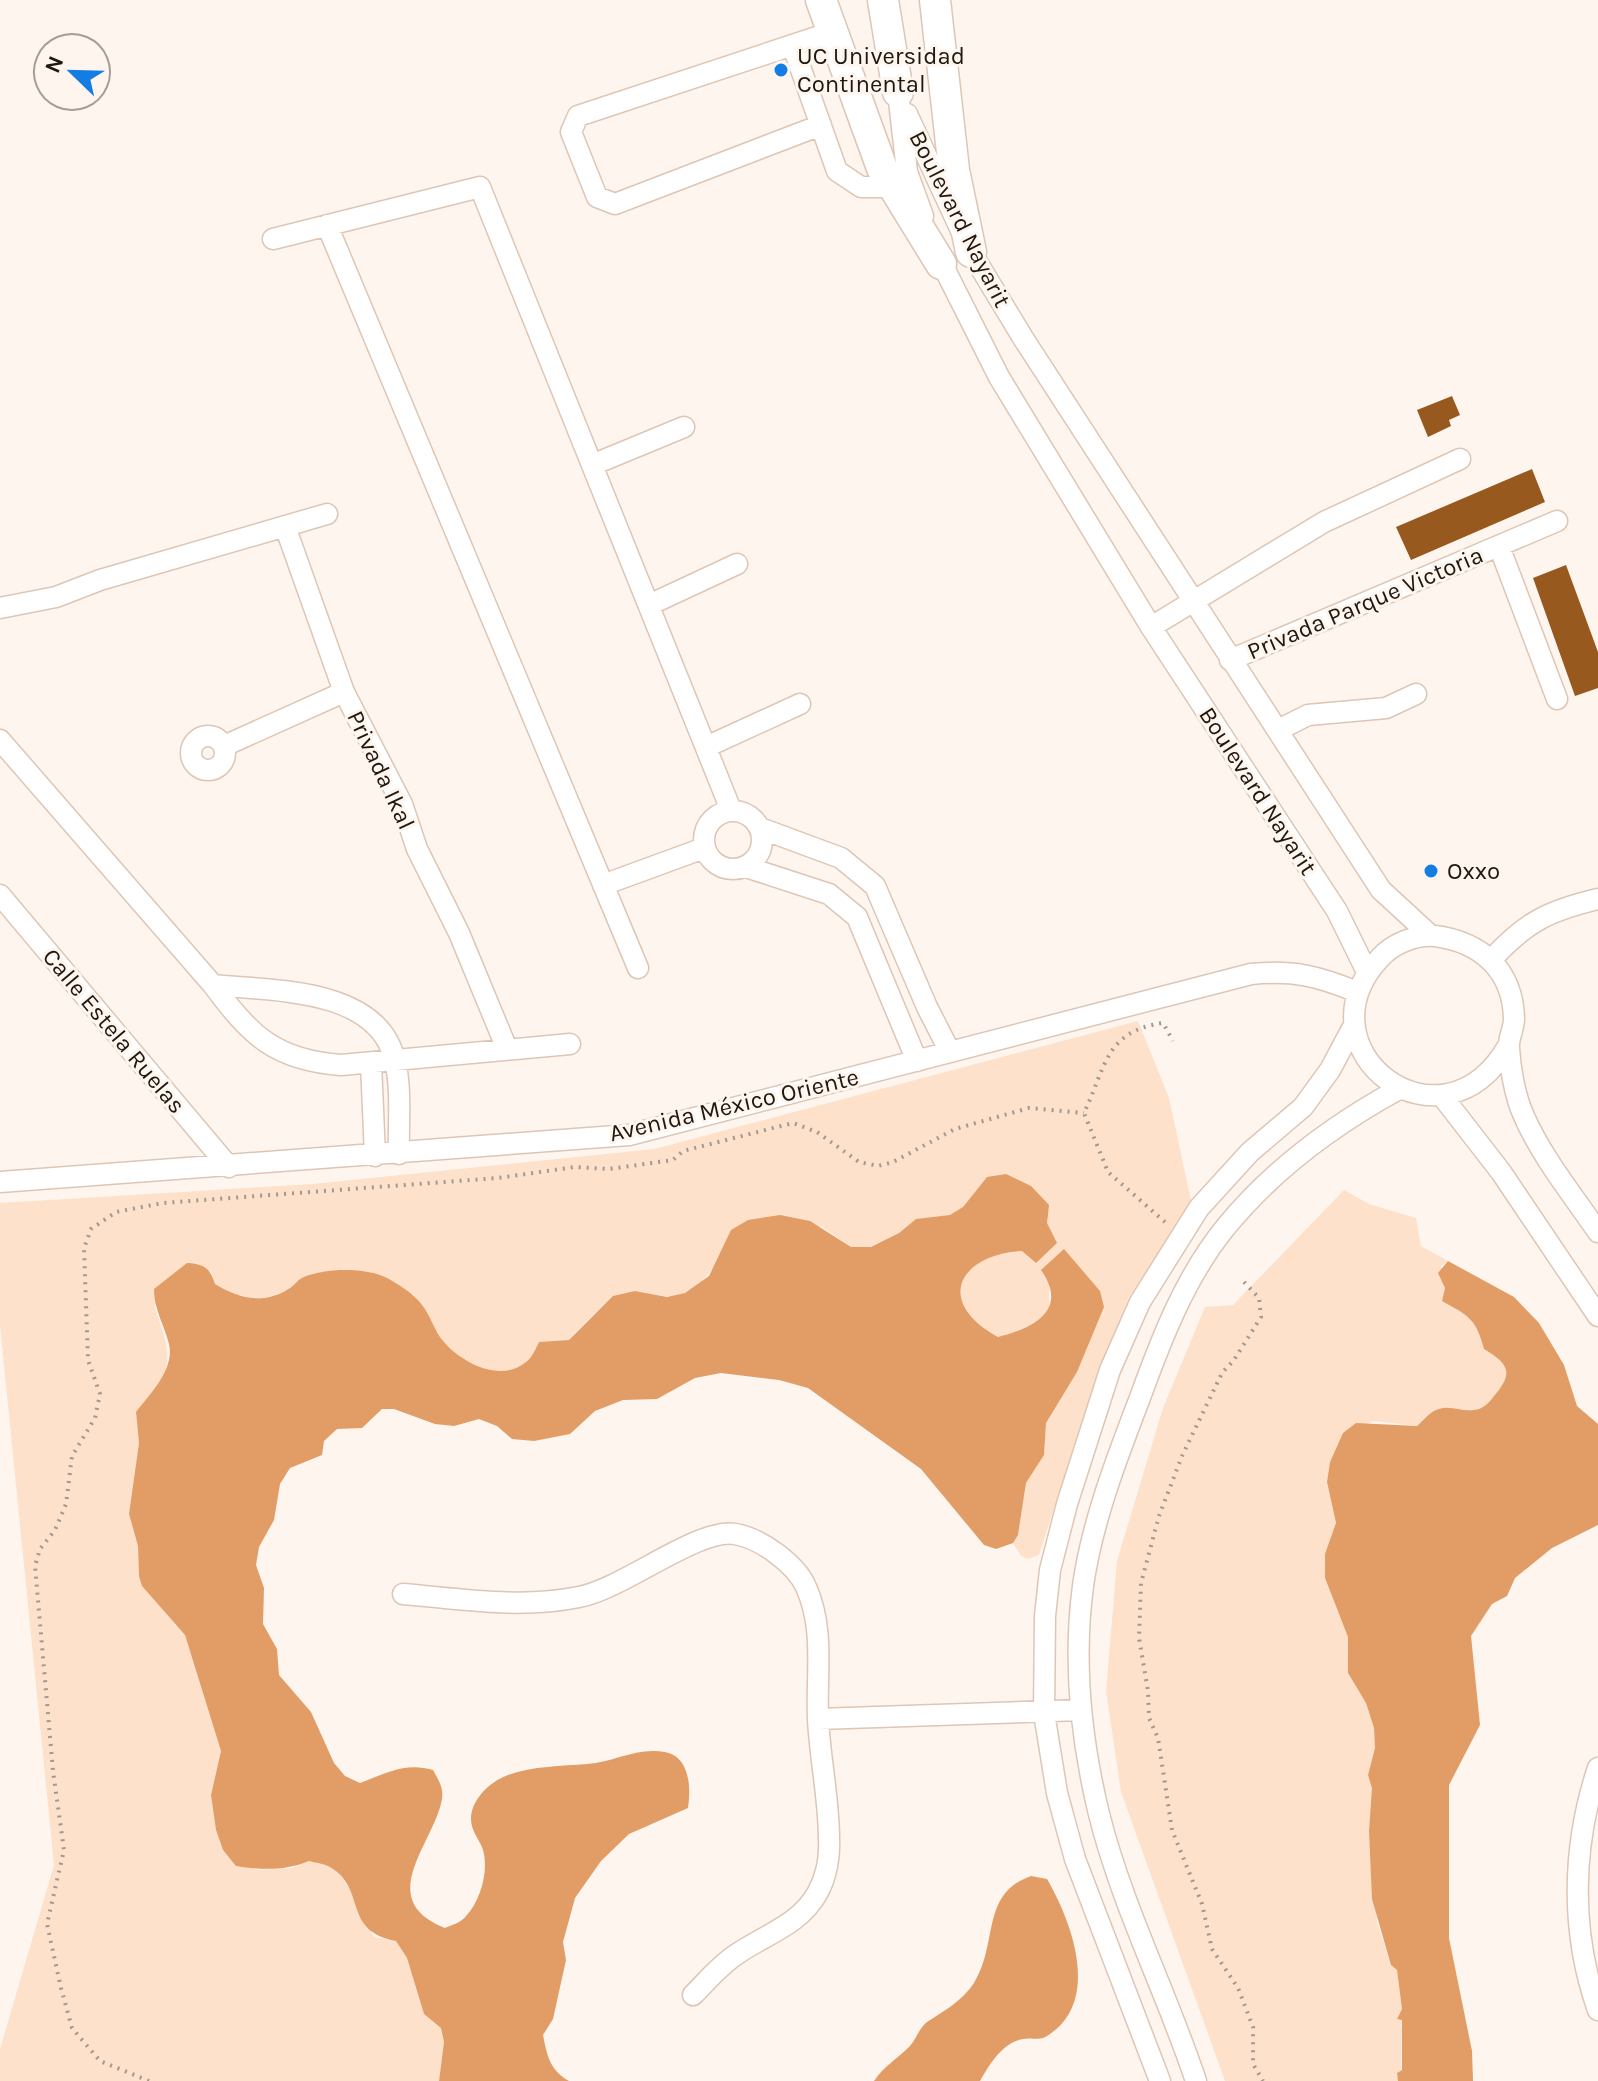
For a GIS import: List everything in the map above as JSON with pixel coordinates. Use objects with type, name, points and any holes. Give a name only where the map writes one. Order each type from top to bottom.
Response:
[{"type":"highway","points":[[821,0],[893,187],[941,264]]},
{"type":"highway","points":[[883,0],[898,92]]},
{"type":"highway","points":[[937,0],[954,170],[971,252]]},
{"type":"street","points":[[821,125],[615,204],[597,197],[571,132],[578,116],[832,32]]},
{"type":"street","points":[[793,47],[837,171],[861,187],[893,187]]},
{"type":"street","name":"Boulevard Nayarit","points":[[898,92],[971,252],[1192,602],[1381,890],[1430,935]]},
{"type":"street","name":"Boulevard Nayarit","points":[[898,92],[907,172],[941,264],[999,377],[1151,627],[1337,911],[1367,972]]},
{"type":"street","points":[[273,239],[480,187],[731,810]]},
{"type":"street","points":[[327,225],[638,968]]},
{"type":"street","points":[[592,465],[684,427]]},
{"type":"street","points":[[1151,627],[1324,522],[1460,459]]},
{"type":"street","points":[[0,608],[56,597],[100,580],[286,529],[327,514]]},
{"type":"street","name":"Privada Parque Victoria","points":[[1230,660],[1557,521]]},
{"type":"street","name":"Privada Ikal","points":[[286,529],[344,692],[402,804],[417,849],[459,933],[507,1049]]},
{"type":"street","name":"Privada Parque Victoria","points":[[1499,546],[1557,699]]},
{"type":"street","points":[[649,605],[737,564]]},
{"type":"street","points":[[224,746],[344,692]]},
{"type":"street","points":[[1278,730],[1308,715],[1386,708],[1416,694]]},
{"type":"street","points":[[706,747],[800,704]]},
{"type":"street","points":[[0,740],[213,985],[241,1023],[265,1044],[310,1062],[371,1063],[570,1044]]},
{"type":"street","points":[[746,867],[758,857],[763,843],[760,828],[749,815],[731,810],[715,816],[705,830],[704,848],[713,863],[729,870],[746,867],[829,894],[857,917],[917,1061]]},
{"type":"street","points":[[760,828],[841,858],[875,886],[927,1007],[950,1052]]},
{"type":"street","points":[[603,885],[704,848]]},
{"type":"street","name":"Calle Estela Ruelas","points":[[0,895],[229,1167]]},
{"type":"street","points":[[1492,959],[1520,928],[1565,907],[1598,899]]},
{"type":"street","points":[[1160,2081],[1075,1859],[1057,1793],[1044,1713],[1045,1616],[1050,1570],[1067,1504],[1110,1370],[1140,1302],[1199,1208],[1250,1152],[1303,1107],[1330,1070],[1354,1025],[1357,992],[1367,972],[1384,953],[1405,941],[1430,935],[1463,941],[1492,959],[1505,978],[1513,1000],[1514,1024],[1508,1046],[1497,1065],[1482,1080],[1463,1091],[1442,1096],[1420,1096],[1399,1089],[1368,1062],[1354,1025]]},
{"type":"street","name":"Avenida México Oriente","points":[[0,1182],[629,1135],[1251,974],[1287,971],[1323,978],[1357,992]]},
{"type":"street","points":[[213,985],[339,1001],[361,1013],[376,1029],[395,1060],[399,1154]]},
{"type":"street","points":[[1508,1046],[1521,1111],[1538,1143],[1598,1232]]},
{"type":"street","points":[[371,1063],[375,1156]]},
{"type":"street","points":[[1196,2081],[1133,1917],[1099,1814],[1081,1710],[1078,1650],[1083,1583],[1099,1522],[1161,1340],[1180,1300],[1224,1229],[1321,1135],[1399,1089]]},
{"type":"street","points":[[1442,1096],[1501,1172],[1598,1316]]},
{"type":"street","points":[[1199,1208],[1224,1229]]},
{"type":"street","points":[[403,1594],[516,1604],[581,1597],[638,1574],[704,1538],[734,1534],[761,1545],[783,1560],[805,1584],[818,1621],[818,1719],[829,1839],[827,1868],[818,1892],[799,1918],[737,1954],[693,1995]]},
{"type":"street","points":[[818,1719],[1081,1710]]},
{"type":"street","points":[[1598,1768],[1582,1832],[1577,1893],[1582,1946],[1598,2010]]},
{"type":"path","points":[[1165,1222],[1108,1172],[1084,1113],[1121,1036],[1143,1026],[1163,1023],[1173,1041]]},
{"type":"path","points":[[149,2081],[100,2061],[72,2028],[47,1924],[64,1850],[53,1771],[35,1566],[40,1549],[55,1530],[66,1504],[72,1456],[95,1418],[100,1394],[88,1360],[82,1271],[84,1248],[91,1229],[116,1212],[163,1203],[498,1178],[575,1167],[609,1169],[673,1160],[683,1151],[793,1123],[817,1132],[859,1162],[878,1166],[893,1162],[955,1129],[1029,1108],[1084,1113]]},
{"type":"path","points":[[1244,1282],[1259,1298],[1261,1317],[1234,1360],[1222,1373],[1182,1456],[1159,1516],[1141,1583],[1139,1638],[1149,1718],[1158,1738],[1172,1830],[1202,1904],[1212,1949],[1238,1988],[1253,2027],[1253,2064],[1263,2081]]},
{"type":"shaded area","points":[[1138,1021],[1169,1098],[1192,1205],[1129,1297],[1082,1421],[1039,1555],[1028,1559],[1021,1556],[1013,1543],[1018,1535],[1026,1483],[1044,1455],[1046,1423],[1077,1371],[1080,1269],[1064,1249],[1049,1281],[1049,1309],[1042,1319],[1018,1332],[998,1337],[978,1324],[966,1310],[961,1296],[962,1283],[969,1271],[982,1261],[1000,1254],[1022,1251],[1036,1262],[987,1177],[963,1207],[950,1216],[916,1219],[899,1233],[871,1247],[851,1247],[821,1226],[720,1257],[704,1279],[681,1294],[663,1296],[632,1292],[622,1296],[597,1312],[569,1340],[540,1342],[526,1363],[505,1371],[482,1367],[451,1349],[413,1294],[302,1278],[281,1293],[249,1297],[215,1284],[211,1271],[154,1305],[165,1339],[167,1362],[158,1383],[136,1412],[139,1443],[129,1514],[138,1546],[142,1586],[185,1635],[221,1751],[211,1795],[216,1830],[223,1850],[257,1870],[292,1868],[309,1861],[339,1874],[374,1937],[396,1941],[407,1958],[424,2014],[441,2027],[444,2042],[439,2081],[0,2081],[0,2049],[54,1865],[0,1326],[0,1203],[313,1184],[654,1149]]},
{"type":"shaded area","points":[[1006,1174],[1031,1186],[1049,1205],[1047,1223],[1057,1243],[1036,1263],[1022,1251],[1000,1254],[982,1261],[969,1271],[962,1283],[961,1296],[966,1310],[978,1324],[998,1337],[1035,1322],[1044,1315],[1051,1296],[1049,1284],[1041,1270],[1064,1249],[1100,1291],[1104,1307],[1077,1372],[1046,1423],[1044,1455],[1026,1483],[1018,1535],[1013,1543],[996,1549],[984,1545],[921,1469],[808,1388],[779,1380],[721,1373],[695,1378],[657,1399],[623,1400],[595,1411],[570,1434],[534,1441],[512,1439],[497,1426],[479,1419],[454,1426],[435,1424],[394,1409],[382,1409],[362,1428],[337,1429],[324,1441],[322,1455],[290,1468],[280,1484],[274,1520],[259,1547],[256,1565],[264,1588],[263,1624],[277,1649],[279,1675],[311,1712],[334,1763],[345,1776],[360,1783],[414,1767],[433,1770],[437,1777],[442,1799],[410,1886],[413,1902],[424,1916],[445,1928],[464,1918],[476,1901],[483,1883],[485,1864],[482,1847],[472,1827],[472,1812],[483,1792],[502,1778],[527,1770],[597,1763],[654,1751],[673,1755],[680,1760],[687,1774],[688,1808],[629,1834],[601,1861],[575,1898],[563,1942],[566,1960],[553,2019],[543,2035],[550,2062],[569,2081],[439,2081],[444,2042],[441,2028],[424,2014],[407,1958],[396,1941],[368,1929],[343,1878],[331,1867],[309,1861],[273,1869],[236,1866],[223,1850],[216,1830],[211,1795],[221,1751],[185,1635],[142,1586],[138,1546],[129,1514],[139,1443],[136,1412],[160,1381],[170,1353],[154,1289],[187,1263],[206,1268],[215,1284],[224,1289],[252,1298],[271,1297],[313,1274],[347,1270],[370,1272],[389,1279],[415,1297],[441,1338],[461,1357],[482,1368],[505,1371],[528,1360],[539,1342],[569,1340],[613,1296],[635,1291],[667,1297],[685,1293],[709,1276],[731,1230],[748,1220],[780,1215],[810,1221],[851,1247],[871,1247],[899,1233],[916,1219],[950,1215],[963,1207],[987,1177]]},
{"type":"shaded area","points":[[1344,1190],[1369,1204],[1416,1218],[1421,1246],[1448,1261],[1441,1266],[1445,1288],[1442,1301],[1470,1319],[1484,1349],[1504,1364],[1507,1375],[1501,1388],[1480,1408],[1441,1408],[1417,1426],[1374,1421],[1343,1433],[1330,1462],[1327,1482],[1336,1523],[1325,1578],[1348,1637],[1348,1673],[1366,1703],[1374,1728],[1375,1748],[1368,1775],[1373,1788],[1369,1831],[1377,1922],[1391,1965],[1397,1970],[1402,2009],[1398,2081],[1225,2081],[1121,1792],[1106,1691],[1117,1561],[1163,1408],[1205,1307],[1233,1305]]},
{"type":"shaded area","points":[[1448,1261],[1514,1297],[1539,1323],[1564,1365],[1577,1406],[1598,1424],[1598,1525],[1552,1548],[1515,1578],[1507,1596],[1492,1604],[1471,1636],[1480,1725],[1449,1785],[1449,1938],[1472,2051],[1473,2081],[1398,2081],[1397,2073],[1402,2070],[1402,2020],[1397,2019],[1402,2009],[1397,1970],[1391,1965],[1372,1899],[1369,1831],[1372,1788],[1368,1775],[1375,1748],[1374,1728],[1366,1703],[1348,1673],[1348,1637],[1325,1578],[1325,1554],[1336,1523],[1327,1482],[1330,1462],[1343,1433],[1356,1423],[1417,1426],[1441,1408],[1477,1409],[1490,1401],[1504,1381],[1506,1370],[1503,1364],[1484,1349],[1474,1325],[1465,1315],[1442,1301],[1445,1288],[1438,1273]]},
{"type":"shaded area","points":[[1031,1876],[1047,1879],[1072,1939],[1078,1983],[1074,2003],[1064,2021],[1044,2037],[1023,2039],[1009,2045],[997,2055],[980,2081],[874,2081],[909,2047],[924,2025],[969,1990],[982,1968],[997,1907],[1015,1884]]},
{"type":"building","points":[[1452,396],[1460,415],[1449,420],[1451,426],[1428,437],[1417,410]]},
{"type":"building","points":[[1532,469],[1545,502],[1411,560],[1396,527]]},
{"type":"building","points":[[1566,565],[1598,652],[1598,688],[1575,696],[1533,578]]},
{"type":"place","name":"UC Universidad Continental","points":[[781,70]]},
{"type":"place","name":"Oxxo","points":[[1431,871]]}]
